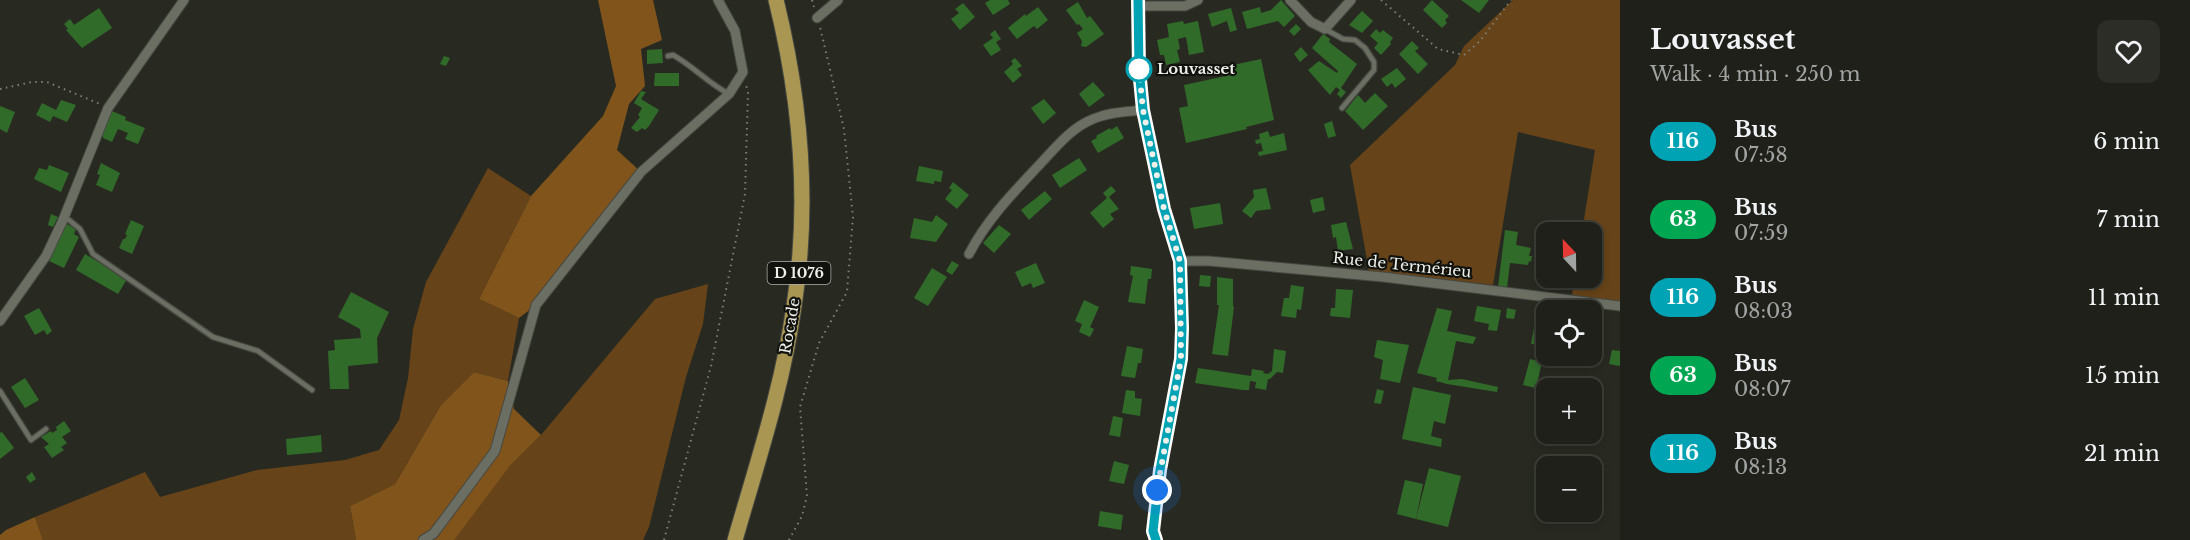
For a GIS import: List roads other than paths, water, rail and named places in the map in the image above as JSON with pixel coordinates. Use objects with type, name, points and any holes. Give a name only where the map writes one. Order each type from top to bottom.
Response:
[{"type":"main road","name":"Rocade","points":[[735,540],[782,372],[800,265],[802,189],[800,125],[792,71],[776,0]]},
{"type":"street","points":[[0,321],[46,256],[108,108],[184,0]]},
{"type":"street","points":[[423,540],[433,534],[495,451],[536,305],[641,172],[729,94],[743,72],[735,31],[718,0]]},
{"type":"street","points":[[817,18],[838,0]]},
{"type":"street","points":[[1152,537],[1160,470],[1181,359],[1180,261],[1164,209],[1143,110],[1139,69],[1139,3],[1185,6],[1198,0]]},
{"type":"street","points":[[1290,0],[1311,22],[1325,29],[1351,0]]},
{"type":"street","points":[[969,254],[976,240],[1003,203],[1072,130],[1104,115],[1143,110]]},
{"type":"street","name":"Rue de Termérieu","points":[[1180,261],[1209,261],[1383,277],[1620,306]]},
{"type":"lane","points":[[1325,29],[1343,39],[1354,40],[1365,48],[1374,62],[1374,70],[1342,108]]},
{"type":"lane","points":[[668,56],[673,55],[682,60],[729,94]]},
{"type":"lane","points":[[64,216],[80,229],[93,254],[213,337],[258,351],[312,390]]},
{"type":"lane","points":[[0,391],[31,440],[46,429]]},
{"type":"place","name":"Louvasset","points":[[1139,69]]}]
